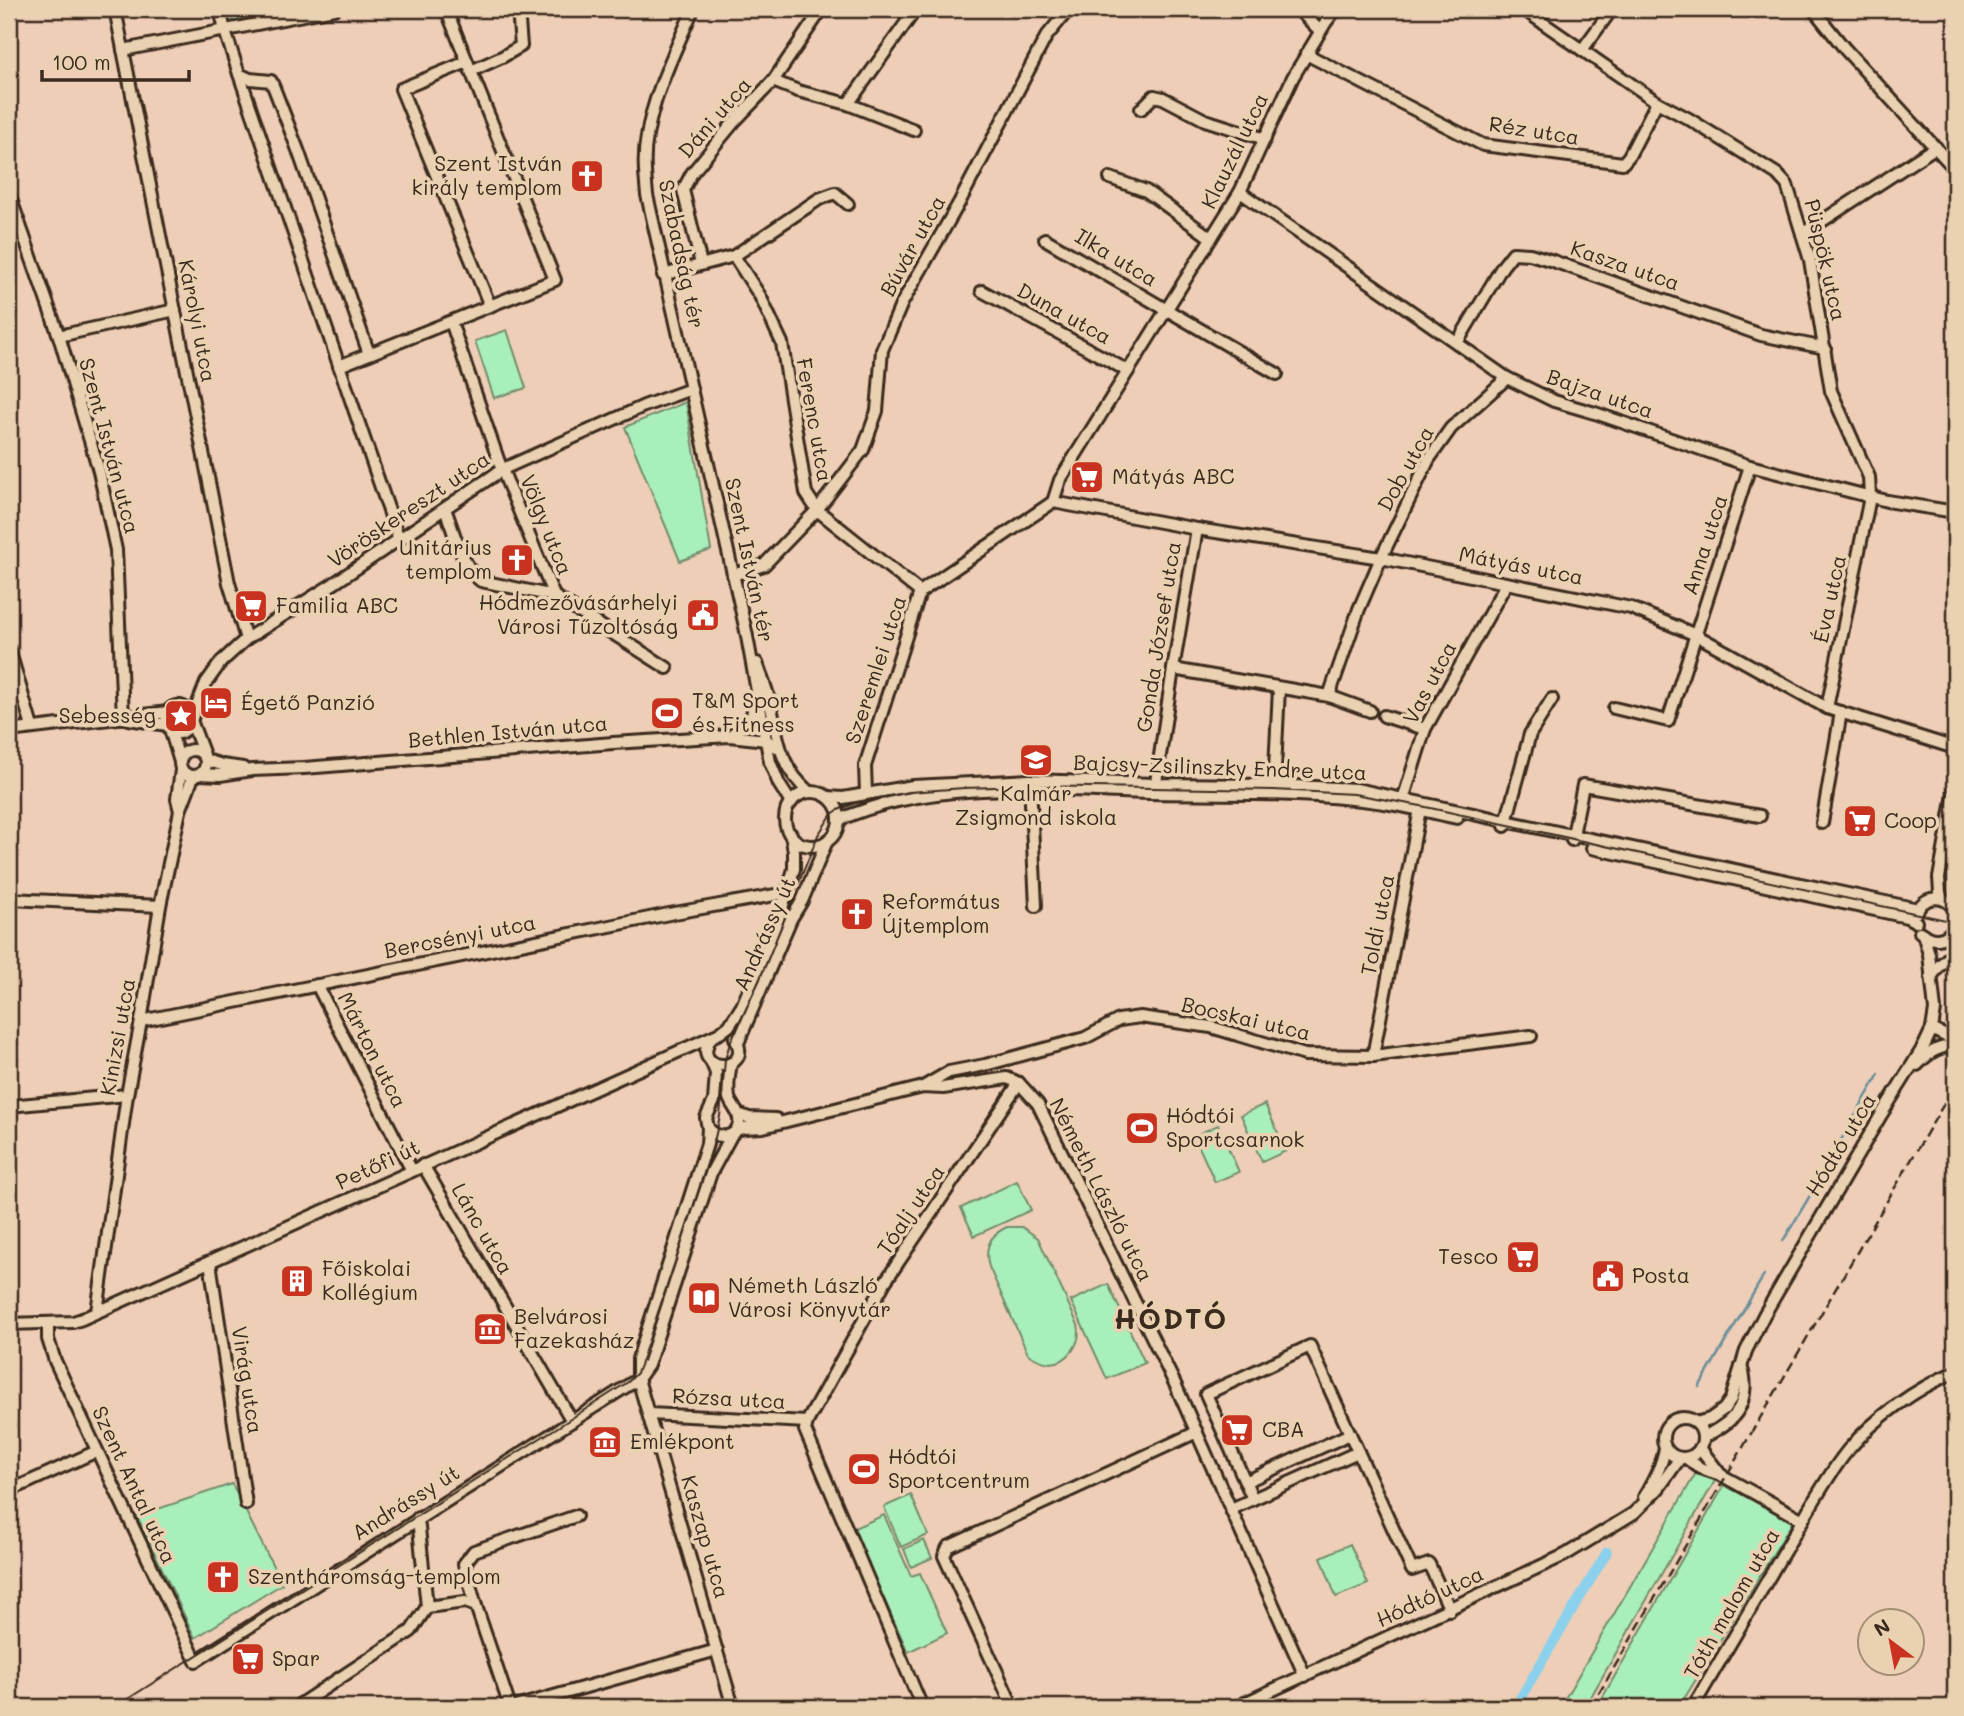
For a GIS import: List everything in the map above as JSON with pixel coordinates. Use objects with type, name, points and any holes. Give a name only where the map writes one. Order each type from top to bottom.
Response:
[{"type":"street","name":"Károlyi utca","points":[[116,9],[229,583],[246,639]]},
{"type":"street","points":[[220,9],[239,74],[399,540]]},
{"type":"street","points":[[123,50],[334,9]]},
{"type":"street","points":[[339,366],[555,280],[446,9]]},
{"type":"street","points":[[490,306],[401,89],[502,57],[521,46],[519,9]]},
{"type":"street","name":"Szabadság tér","points":[[691,389],[663,275],[644,166],[647,136],[655,103],[693,9]]},
{"type":"street","name":"Dáni utca","points":[[701,264],[683,190],[692,173],[725,132],[772,81],[822,9]]},
{"type":"street","points":[[848,104],[916,9]]},
{"type":"street","name":"Búvár utca","points":[[733,575],[764,565],[817,510],[863,450],[877,411],[883,350],[902,303],[959,204],[1046,37],[1069,9]]},
{"type":"street","points":[[1298,9],[1320,31]]},
{"type":"street","name":"Klauzál utca","points":[[1053,502],[1060,480],[1240,192],[1293,77],[1336,9]]},
{"type":"street","name":"Püspök utca","points":[[1523,9],[1657,102],[1777,174],[1787,185],[1810,260],[1830,391],[1869,477],[1870,497]]},
{"type":"street","points":[[1537,18],[1545,9]]},
{"type":"street","points":[[1583,50],[1612,9]]},
{"type":"street","points":[[1813,9],[1845,49],[1955,169]]},
{"type":"street","name":"Réz utca","points":[[1306,54],[1483,145],[1623,163],[1657,102]]},
{"type":"street","points":[[239,74],[250,79],[271,81],[369,354]]},
{"type":"street","points":[[772,81],[799,92],[848,104],[914,130]]},
{"type":"street","points":[[1141,109],[1154,96],[1163,98],[1205,120],[1265,139]]},
{"type":"street","points":[[1802,234],[1936,148]]},
{"type":"street","points":[[1111,177],[1146,191],[1212,238]]},
{"type":"street","name":"Bajza utca","points":[[1240,192],[1507,378],[1554,401],[1750,466],[1886,502],[1955,512]]},
{"type":"street","points":[[663,275],[734,256],[819,199],[835,193],[848,204]]},
{"type":"street","name":"Szent István utca","points":[[9,194],[59,337],[99,471],[116,550],[122,718]]},
{"type":"street","name":"Ilka utca","points":[[1045,239],[1166,310]]},
{"type":"street","name":"Kasza utca","points":[[1457,343],[1513,253],[1530,254],[1553,261],[1761,335],[1825,348]]},
{"type":"street","name":"Ferenc utca","points":[[734,256],[760,296],[782,343],[806,493],[817,510],[920,592]]},
{"type":"street","name":"Duna utca","points":[[982,291],[1128,371]]},
{"type":"street","points":[[59,337],[175,310]]},
{"type":"street","points":[[1166,310],[1277,373]]},
{"type":"street","points":[[451,322],[503,469]]},
{"type":"street","name":"Dob utca","points":[[1329,696],[1359,609],[1429,459],[1451,428],[1507,378]]},
{"type":"street","name":"Vöröskereszt utca","points":[[192,721],[206,684],[221,662],[246,639],[503,469],[644,406],[691,389]]},
{"type":"street","name":"Szent István tér","points":[[691,389],[746,631],[770,762],[790,803]]},
{"type":"street","name":"Anna utca","points":[[1614,708],[1668,721],[1750,466]]},
{"type":"street","name":"Völgy utca","points":[[503,469],[554,596]]},
{"type":"street","name":"Éva utca","points":[[1827,708],[1870,497]]},
{"type":"street","name":"Mátyás utca","points":[[1053,502],[1197,529],[1381,558],[1631,607],[1696,635],[1827,708],[1955,748]]},
{"type":"street","name":"Szeremlei utca","points":[[866,793],[865,766],[920,592],[1053,502]]},
{"type":"street","name":"Völgy utca","points":[[445,509],[468,567],[475,577],[481,581],[554,596],[667,668]]},
{"type":"street","name":"Gonda József utca","points":[[1155,789],[1197,529]]},
{"type":"street","name":"Vas utca","points":[[1402,802],[1425,729],[1506,584]]},
{"type":"street","points":[[746,631],[769,697],[780,749],[794,779],[809,792]]},
{"type":"street","points":[[9,649],[32,727]]},
{"type":"street","points":[[1173,669],[1329,696],[1370,711]]},
{"type":"street","points":[[9,731],[168,712],[174,707],[183,706],[206,684]]},
{"type":"street","points":[[1274,789],[1279,688]]},
{"type":"street","points":[[730,736],[751,719],[757,693]]},
{"type":"street","points":[[1506,825],[1530,734],[1552,699]]},
{"type":"street","points":[[180,811],[197,776],[207,765],[188,709],[183,706]]},
{"type":"street","points":[[168,712],[168,727]]},
{"type":"street","points":[[1822,823],[1840,712]]},
{"type":"street","points":[[1384,716],[1425,729]]},
{"type":"street","points":[[122,718],[168,727],[174,732],[185,731],[192,721]]},
{"type":"street","name":"Kinizsi utca","points":[[97,1312],[127,1095],[160,906],[180,811],[177,799],[181,766],[168,727]]},
{"type":"street","name":"Bethlen István utca","points":[[197,776],[613,743],[730,736],[766,740]]},
{"type":"street","points":[[766,740],[780,749]]},
{"type":"street","points":[[197,776],[184,774],[181,766],[183,755],[196,750],[205,758]]},
{"type":"street","name":"Bethlen István utca","points":[[205,758],[222,765],[253,770]]},
{"type":"street","name":"Bajcsy-Zsilinszky Endre utca","points":[[828,797],[926,785],[1030,785],[1274,789],[1402,802],[1918,909]]},
{"type":"street","points":[[1030,785],[1037,905]]},
{"type":"street","name":"Bajcsy-Zsilinszky Endre utca","points":[[839,820],[870,807],[925,796],[1030,785]]},
{"type":"street","points":[[1572,839],[1583,785],[1760,816]]},
{"type":"street","points":[[1916,922],[1918,909],[1927,900],[1938,878],[1955,789]]},
{"type":"street","points":[[809,792],[828,797],[838,810],[839,820],[833,835],[827,841],[814,845],[797,841],[791,834],[786,819],[790,803],[809,792]]},
{"type":"street","name":"Toldi utca","points":[[1373,1056],[1421,806]]},
{"type":"street","name":"Andrássy út","points":[[715,1035],[729,1026],[742,1006],[780,915],[794,869],[791,834]]},
{"type":"street","name":"Bajcsy-Zsilinszky Endre utca","points":[[1572,839],[1907,917],[1916,922]]},
{"type":"street","name":"Andrássy út","points":[[738,1043],[827,841]]},
{"type":"street","points":[[1938,878],[1942,898]]},
{"type":"street","name":"Bercsényi utca","points":[[141,1021],[669,914],[786,893]]},
{"type":"street","points":[[1927,900],[1942,898],[1955,910]]},
{"type":"street","points":[[9,900],[160,906]]},
{"type":"street","name":"Hódtó utca","points":[[1696,1423],[1710,1419],[1724,1409],[1731,1399],[1746,1351],[1763,1315],[1932,1029],[1935,1010],[1929,954],[1916,922]]},
{"type":"street","points":[[1943,938],[1955,930]]},
{"type":"street","points":[[1923,934],[1929,938],[1943,938],[1955,945]]},
{"type":"street","points":[[1931,977],[1955,952]]},
{"type":"street","name":"Márton utca","points":[[317,985],[412,1171]]},
{"type":"street","name":"Bocskai utca","points":[[734,1132],[923,1087],[949,1072],[1085,1038],[1119,1020],[1140,1017],[1211,1027],[1305,1055],[1373,1056],[1531,1036]]},
{"type":"street","points":[[1932,1029],[1955,1044]]},
{"type":"street","points":[[638,1379],[638,1359],[707,1144],[706,1118],[714,1101],[716,1073],[710,1059],[706,1047],[715,1035],[731,1035],[738,1043],[739,1054],[731,1063],[722,1066],[710,1059],[698,1053],[676,1052]]},
{"type":"street","name":"Petőfi út","points":[[9,1324],[73,1322],[715,1035]]},
{"type":"street","points":[[1903,1080],[1933,1050],[1955,1044]]},
{"type":"street","points":[[638,1379],[648,1364],[711,1173],[740,1120],[730,1100],[731,1063]]},
{"type":"street","name":"Bocskai utca","points":[[923,1087],[943,1088],[1007,1078],[1019,1083]]},
{"type":"street","name":"Tóalj utca","points":[[807,1422],[885,1282],[1019,1083]]},
{"type":"street","name":"Németh László utca","points":[[1019,1083],[1038,1104],[1053,1132],[1197,1433],[1305,1676]]},
{"type":"street","points":[[9,1106],[127,1095]]},
{"type":"street","points":[[711,1109],[726,1104],[737,1112]]},
{"type":"street","name":"Bocskai utca","points":[[737,1112],[764,1119],[796,1118]]},
{"type":"street","points":[[708,1128],[711,1133],[721,1137],[734,1132]]},
{"type":"street","name":"Lánc utca","points":[[423,1165],[572,1421]]},
{"type":"street","name":"Virág utca","points":[[210,1262],[246,1504]]},
{"type":"street","name":"Szent Antal utca","points":[[48,1323],[48,1339],[55,1361],[196,1661]]},
{"type":"street","points":[[1252,1499],[1206,1394],[1310,1346],[1412,1570],[1429,1564],[1450,1610]]},
{"type":"street","name":"Hódtó utca","points":[[1702,1443],[1735,1415],[1744,1394],[1746,1377],[1741,1366]]},
{"type":"street","name":"Tóth malom utca","points":[[1693,1707],[1803,1520],[1847,1451],[1874,1423],[1927,1385],[1955,1372]]},
{"type":"street","name":"Andrássy út","points":[[196,1661],[638,1379]]},
{"type":"street","name":"Kaszap utca","points":[[638,1379],[733,1707]]},
{"type":"street","name":"Rózsa utca","points":[[649,1414],[807,1422]]},
{"type":"street","points":[[1685,1418],[1696,1423],[1702,1433],[1702,1443],[1693,1456],[1674,1457],[1665,1448],[1662,1436],[1670,1422],[1685,1418]]},
{"type":"street","points":[[807,1422],[805,1430],[922,1707]]},
{"type":"street","points":[[998,1707],[1011,1704],[944,1556],[948,1547],[1197,1433]]},
{"type":"street","points":[[1245,1482],[1350,1434]]},
{"type":"street","name":"Tóth malom utca","points":[[1702,1443],[1721,1475]]},
{"type":"street","name":"Hódtó utca","points":[[1634,1513],[1657,1474],[1665,1448]]},
{"type":"street","points":[[9,1491],[97,1451]]},
{"type":"street","points":[[1231,1509],[1358,1452]]},
{"type":"street","name":"Hódtó utca","points":[[1236,1707],[1565,1555],[1634,1513],[1683,1458]]},
{"type":"street","name":"Tóth malom utca","points":[[1683,1458],[1700,1468],[1721,1475],[1803,1520]]},
{"type":"street","points":[[576,1516],[474,1551],[464,1564],[512,1707],[717,1650]]},
{"type":"street","points":[[296,1707],[411,1630],[427,1607],[418,1518]]},
{"type":"street","points":[[427,1607],[465,1602],[476,1606]]},
{"type":"green space","points":[[230,9],[334,9],[235,29]]},
{"type":"green space","points":[[507,330],[526,388],[494,398],[475,341]]},
{"type":"green space","points":[[686,402],[711,550],[680,561],[625,427]]},
{"type":"green space","points":[[1265,1104],[1286,1151],[1262,1162],[1241,1115]]},
{"type":"green space","points":[[1218,1125],[1239,1172],[1215,1182],[1194,1136]]},
{"type":"green space","points":[[1017,1181],[1031,1210],[974,1236],[961,1208]]},
{"type":"green space","points":[[1007,1227],[1022,1227],[1038,1238],[1078,1325],[1078,1338],[1073,1350],[1057,1362],[1044,1362],[1028,1354],[989,1267],[989,1243]]},
{"type":"green space","points":[[1108,1284],[1145,1363],[1107,1379],[1071,1301]]},
{"type":"green space","points":[[1696,1473],[1716,1479],[1585,1707],[1560,1707]]},
{"type":"green space","points":[[232,1484],[282,1584],[195,1638],[137,1516]]},
{"type":"green space","points":[[1725,1484],[1794,1520],[1679,1707],[1597,1707]]},
{"type":"green space","points":[[911,1495],[928,1535],[901,1547],[884,1507]]},
{"type":"green space","points":[[884,1515],[911,1576],[920,1573],[947,1633],[908,1652],[852,1529]]},
{"type":"green space","points":[[924,1540],[932,1558],[911,1567],[904,1549]]},
{"type":"green space","points":[[1350,1544],[1368,1584],[1336,1597],[1321,1557]]},
{"type":"waterway","points":[[1823,1171],[1879,1074]]},
{"type":"waterway","points":[[1783,1241],[1818,1182]]},
{"type":"waterway","points":[[1699,1387],[1764,1275]]},
{"type":"waterway","points":[[1515,1707],[1607,1552]]},
{"type":"tram line","points":[[115,1707],[561,1425],[628,1382],[637,1373],[711,1155],[720,1116],[725,1060],[730,1043],[760,979],[818,835],[832,814],[838,810],[858,802],[909,792],[964,788],[1030,786],[1354,794],[1421,806],[1955,922]]},
{"type":"railway","points":[[1591,1707],[1955,1085]]},
{"type":"place","name":"Szent István király templom","points":[[587,176]]},
{"type":"place","name":"Mátyás ABC","points":[[1087,477]]},
{"type":"place","name":"Unitárius templom","points":[[517,560]]},
{"type":"place","name":"Familia ABC","points":[[251,606]]},
{"type":"place","name":"Hódmezővásárhelyi Városi Tűzoltóság","points":[[703,615]]},
{"type":"place","name":"Égető Panzió","points":[[216,703]]},
{"type":"place","name":"T&M Sport és Fitness","points":[[667,713]]},
{"type":"place","name":"Sebesség","points":[[181,716]]},
{"type":"place","name":"Kalmár Zsigmond iskola","points":[[1036,760]]},
{"type":"place","name":"Coop","points":[[1860,821]]},
{"type":"place","name":"Református Újtemplom","points":[[857,914]]},
{"type":"place","name":"Hódtói Sportcsarnok","points":[[1142,1128]]},
{"type":"place","name":"Tesco","points":[[1523,1257]]},
{"type":"place","name":"Posta","points":[[1608,1276]]},
{"type":"place","name":"Főiskolai Kollégium","points":[[297,1281]]},
{"type":"place","name":"Németh László Városi Könyvtár","points":[[704,1298]]},
{"type":"place","name":"Belvárosi Fazekasház","points":[[490,1329]]},
{"type":"place","name":"CBA","points":[[1237,1430]]},
{"type":"place","name":"Emlékpont","points":[[605,1442]]},
{"type":"place","name":"Hódtói Sportcentrum","points":[[864,1469]]},
{"type":"place","name":"Szentháromság-templom","points":[[223,1577]]},
{"type":"place","name":"Spar","points":[[248,1659]]},
{"type":"district","name":"HÓDTÓ","points":[[1171,1319]]}]
